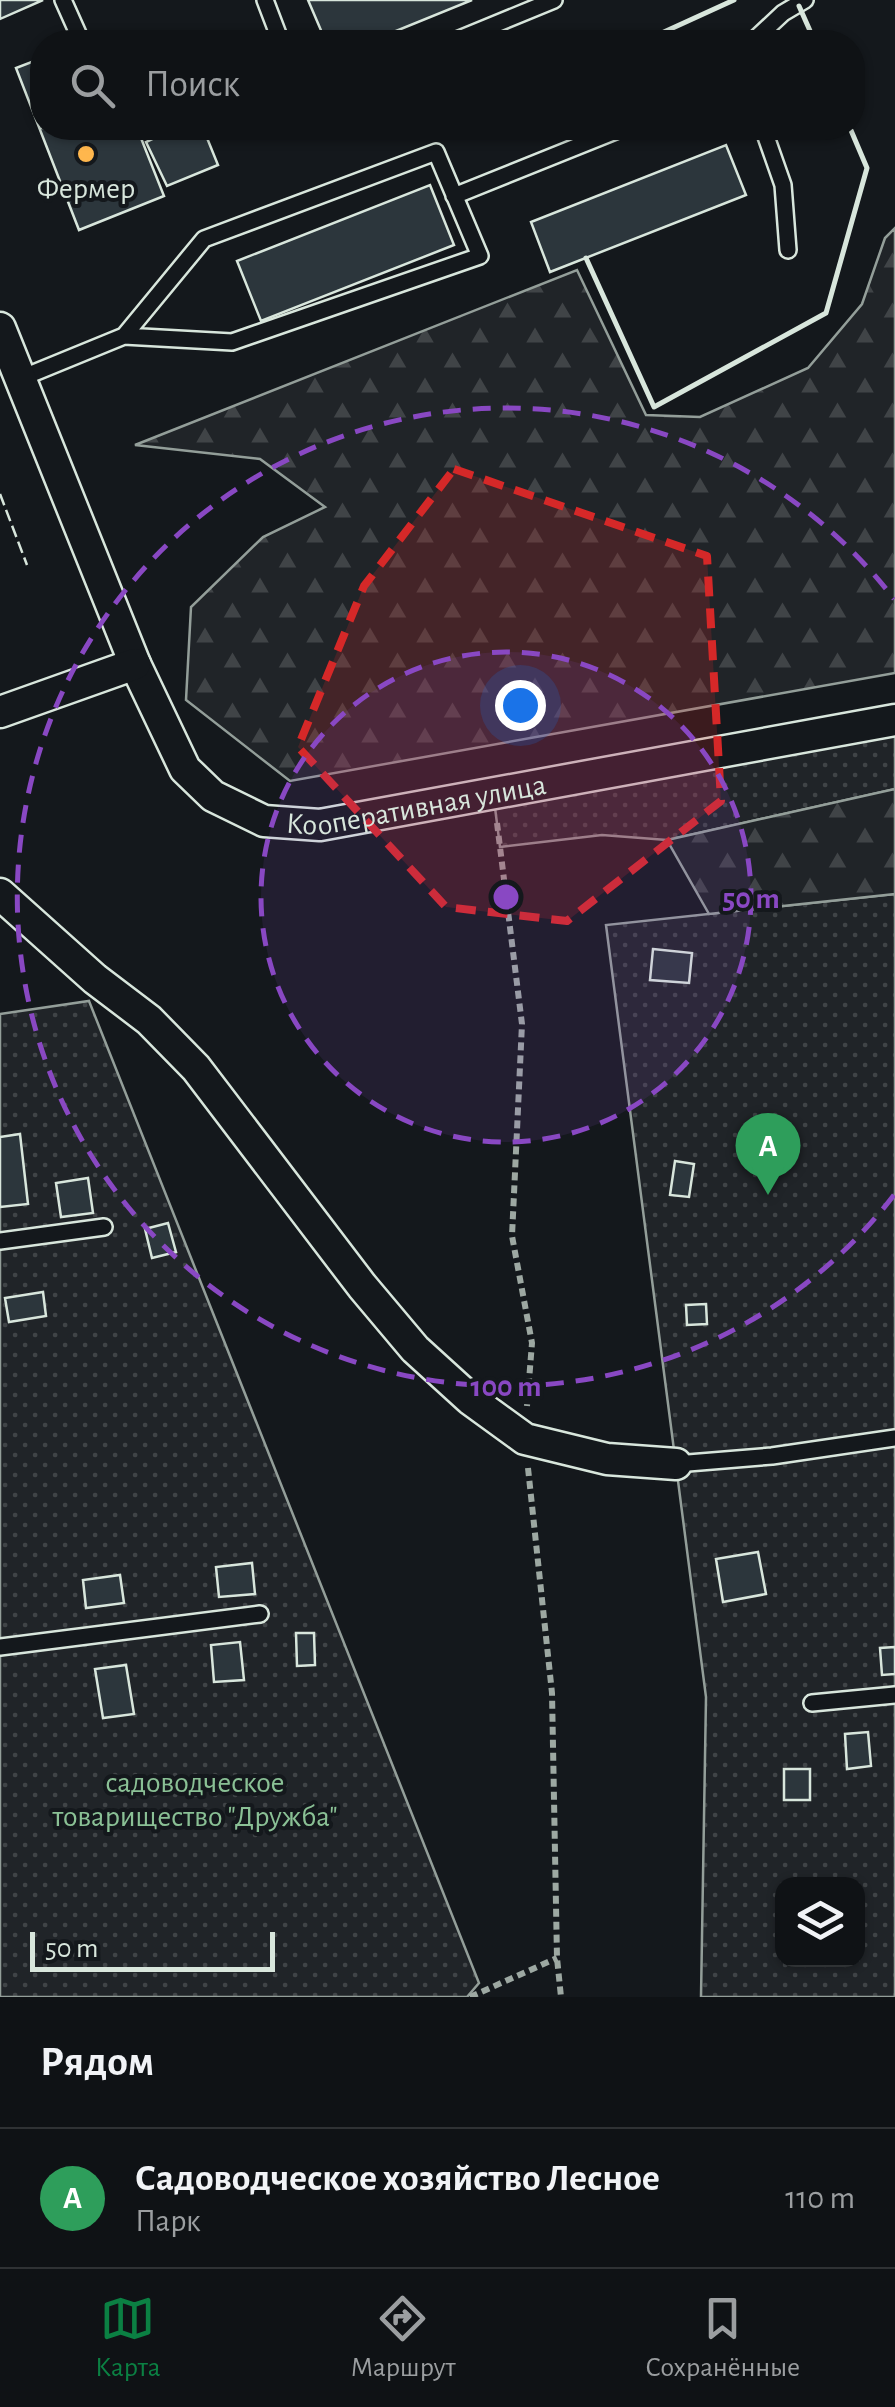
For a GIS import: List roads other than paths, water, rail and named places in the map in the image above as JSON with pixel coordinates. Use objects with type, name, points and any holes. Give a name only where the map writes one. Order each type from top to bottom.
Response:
[{"type":"street","name":"Кооперативная улица","points":[[0,328],[135,664],[185,768],[212,796],[264,821],[320,824],[895,720]]},
{"type":"street","points":[[0,712],[135,664]]},
{"type":"street","points":[[0,894],[95,979],[149,1020],[196,1068],[362,1286],[415,1349],[470,1399],[525,1439],[607,1459],[676,1464]]},
{"type":"lane","points":[[63,0],[76,30]]},
{"type":"lane","points":[[264,0],[276,30]]},
{"type":"lane","points":[[481,30],[554,0]]},
{"type":"lane","points":[[765,30],[805,0]]},
{"type":"lane","points":[[454,196],[593,140]]},
{"type":"lane","points":[[767,140],[783,185],[788,250]]},
{"type":"lane","points":[[18,379],[124,336],[232,342],[480,256],[436,152],[204,239],[124,336]]},
{"type":"lane","points":[[0,1242],[104,1227]]},
{"type":"lane","points":[[676,1464],[772,1456],[895,1438]]},
{"type":"lane","points":[[0,1647],[260,1614]]},
{"type":"lane","points":[[812,1702],[895,1695]]},
{"type":"place","name":"Фермер","points":[[86,154]]},
{"type":"place","name":"Садоводческое хозяйство Лесное","points":[[768,1195]]},
{"type":"park label","name":"садоводческое товарищество \"Дружба\"","points":[[195,1799]]}]
